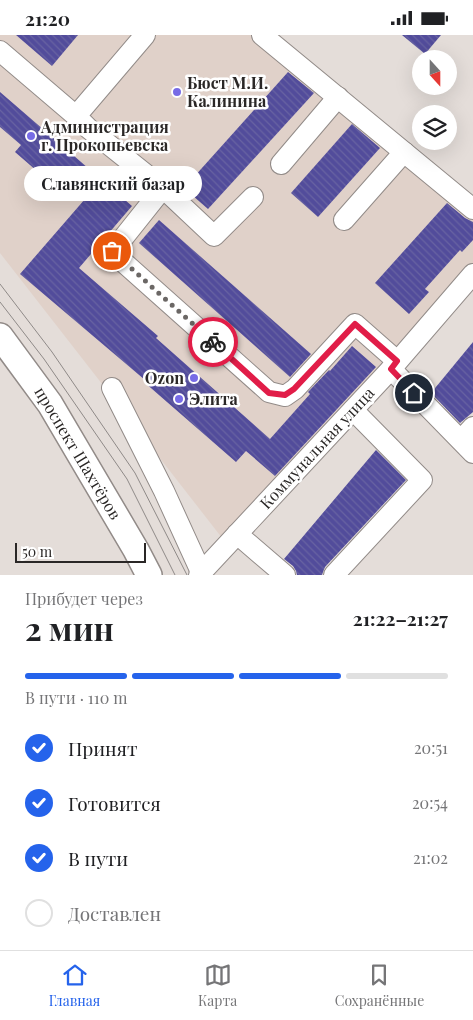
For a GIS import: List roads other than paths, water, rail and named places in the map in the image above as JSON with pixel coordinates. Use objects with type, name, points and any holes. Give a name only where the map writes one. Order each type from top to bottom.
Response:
[{"type":"main road","name":"проспект Шахтёров","points":[[0,336],[50,404],[149,575]]},
{"type":"street","points":[[76,116],[145,35]]},
{"type":"street","points":[[262,35],[473,209]]},
{"type":"street","points":[[0,51],[88,128],[163,188],[214,236],[253,197]]},
{"type":"street","points":[[281,164],[338,97]]},
{"type":"street","points":[[344,220],[404,152]]},
{"type":"street","points":[[163,188],[112,251],[269,393],[285,395],[294,389],[355,324],[469,440]]},
{"type":"street","name":"Коммунальная улица","points":[[200,574],[394,365],[473,274]]},
{"type":"street","points":[[112,388],[164,491],[200,574]]},
{"type":"street","points":[[334,575],[422,480],[352,411]]},
{"type":"street","points":[[237,535],[285,575]]},
{"type":"tram line","points":[[0,284],[52,352],[135,473],[187,575]]},
{"type":"tram line","points":[[0,302],[44,359],[127,479],[175,575]]},
{"type":"place","name":"Бюст М.И. Калинина","points":[[177,92]]},
{"type":"place","name":"Администрация г. Прокопьевска","points":[[31,136]]},
{"type":"place","name":"Славянский базар","points":[[112,251]]},
{"type":"place","name":"Ozon","points":[[194,378]]},
{"type":"place","name":"Элита","points":[[179,399]]}]
